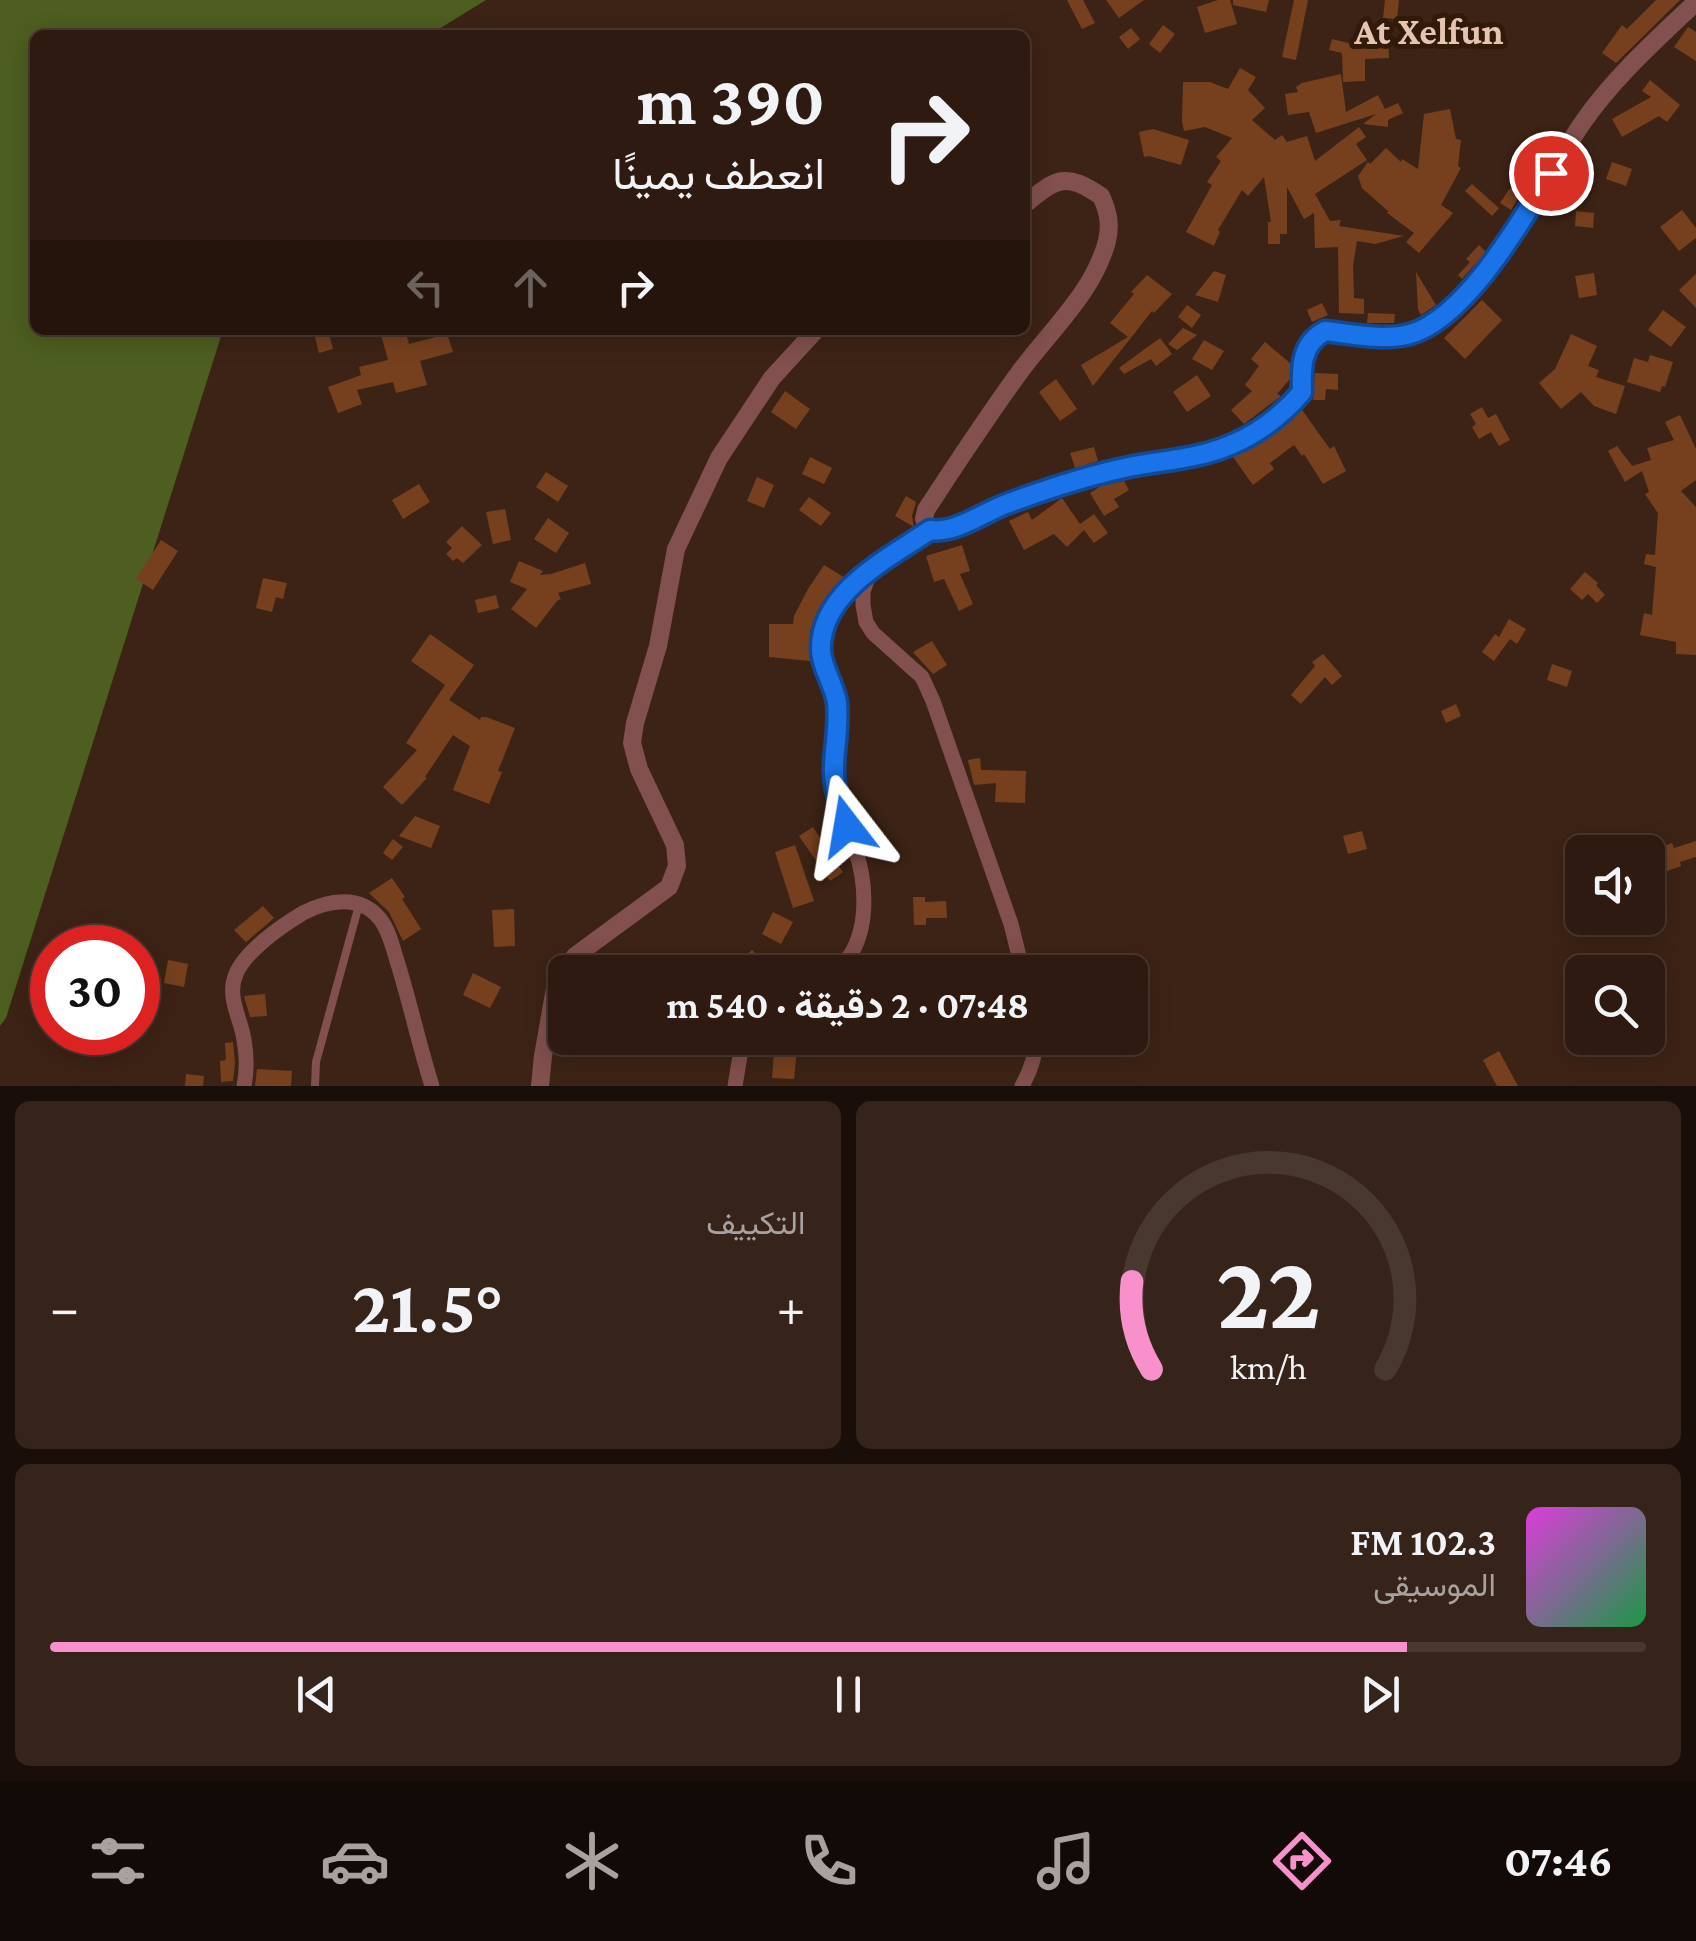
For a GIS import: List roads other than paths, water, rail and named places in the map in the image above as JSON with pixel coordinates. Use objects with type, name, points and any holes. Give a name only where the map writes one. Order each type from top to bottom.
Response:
[{"type":"street","points":[[850,955],[865,898],[858,855],[836,796],[836,700],[821,654],[824,622],[842,596],[930,530],[942,532],[1008,503],[1098,474],[1186,459],[1235,443],[1285,412],[1302,392],[1306,349],[1314,337],[1325,331],[1405,336],[1443,317],[1504,250],[1583,122],[1642,52],[1696,2]]},
{"type":"street","points":[[930,530],[924,519],[926,510],[1022,369],[1072,307],[1107,241],[1110,224],[1101,196],[1082,183],[1062,180],[1030,200]]},
{"type":"street","points":[[540,1086],[554,988],[576,956],[669,887],[677,866],[675,845],[632,743],[658,646],[676,549],[719,458],[772,378],[811,335]]},
{"type":"street","points":[[870,572],[863,592],[866,622],[922,677],[933,701],[1018,955]]},
{"type":"street","points":[[244,1086],[244,1038],[232,1000],[235,974],[275,932],[304,913],[343,900],[360,905],[380,919],[392,944],[432,1086]]},
{"type":"street","points":[[735,1086],[740,1055]]},
{"type":"street","points":[[1022,1086],[1035,1055]]},
{"type":"lane","points":[[315,1086],[316,1062],[360,905]]},
{"type":"district","name":"At Xelfun","points":[[1429,31]]}]
